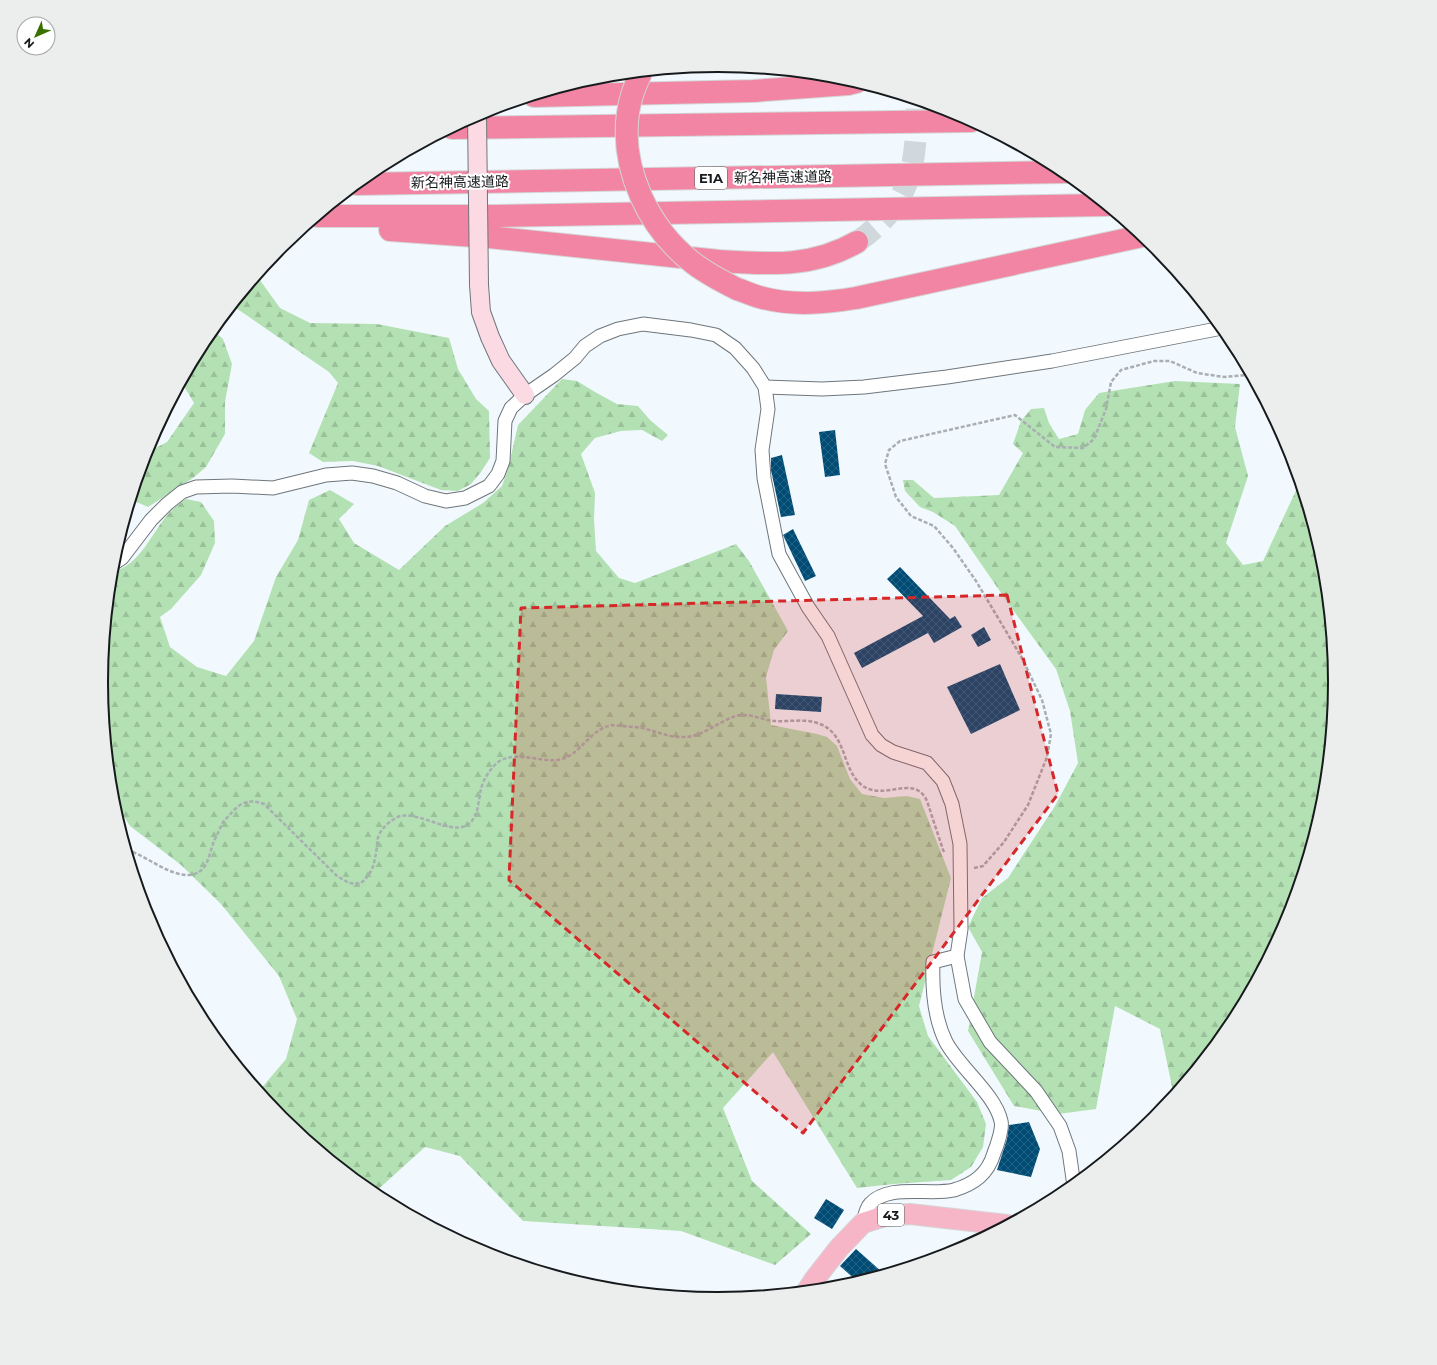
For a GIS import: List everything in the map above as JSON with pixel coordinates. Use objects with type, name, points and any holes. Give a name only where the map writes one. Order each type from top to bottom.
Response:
[{"type":"highway","points":[[639,77],[634,87],[628,113],[627,141],[631,168],[641,198],[655,222],[672,244],[691,262],[711,276],[737,289],[763,298],[793,303],[823,303],[856,298],[1135,237]]},
{"type":"highway","points":[[551,96],[753,90],[840,84]]},
{"type":"highway","points":[[464,128],[959,121]]},
{"type":"highway","name":"新名神高速道路","points":[[367,184],[1053,172]]},
{"type":"highway","points":[[326,216],[501,216],[1099,205]]},
{"type":"highway","points":[[321,220],[347,226],[489,237],[719,261],[755,263],[800,262],[842,251],[857,242]]},
{"type":"main road","name":"43","points":[[815,1285],[839,1248],[863,1223],[885,1216],[910,1214],[1000,1224]]},
{"type":"street","points":[[477,122],[479,285],[481,312],[501,361],[525,395]]},
{"type":"street","points":[[121,559],[151,520],[167,504],[182,492],[196,487],[232,486],[273,488],[326,475],[352,473],[373,476],[397,483],[425,496],[446,501],[465,498],[489,486],[498,474],[503,461],[505,421],[511,408],[525,395],[575,358],[585,346],[600,336],[618,329],[644,324],[691,330],[716,336],[735,348],[753,368],[765,387],[768,409],[762,450],[764,478],[779,554],[808,607],[828,636],[872,735],[881,745],[893,752],[927,763],[943,781],[952,804],[960,844],[961,929],[957,956],[965,999],[990,1042],[1036,1091],[1060,1126],[1069,1152],[1073,1179]]},
{"type":"street","points":[[765,387],[822,389],[864,387],[947,378],[1052,361],[1216,329]]},
{"type":"street","points":[[863,1223],[868,1204],[880,1195],[904,1192],[944,1192],[962,1187],[971,1184],[980,1178],[992,1160],[998,1142],[1001,1122],[993,1103],[946,1042],[938,1017],[934,997],[932,979],[933,962],[957,956]]},
{"type":"path","points":[[132,852],[176,874],[190,875],[198,872],[208,862],[214,841],[223,822],[238,806],[244,802],[254,800],[264,804],[336,876],[349,882],[360,884],[374,868],[378,836],[384,827],[397,817],[409,816],[451,827],[464,827],[471,822],[476,814],[481,787],[487,774],[498,762],[508,757],[558,760],[573,754],[596,731],[612,725],[644,728],[668,736],[682,737],[693,736],[734,716],[745,714],[775,721],[812,722],[822,724],[838,739],[854,777],[864,786],[872,789],[888,791],[911,787],[918,790],[925,796],[943,850],[961,871],[983,866],[1004,842],[1028,805],[1047,757],[1051,734],[1042,700],[1022,658],[976,581],[953,548],[934,526],[911,516],[896,497],[885,464],[889,450],[900,441],[1015,415],[1055,447],[1083,448],[1094,439],[1106,409],[1111,382],[1121,370],[1154,361],[1170,361],[1197,373],[1224,377],[1246,375]]},
{"type":"highlighted area","points":[[1007,595],[1058,794],[803,1133],[509,880],[521,608]]},
{"type":"green space","points":[[260,280],[280,308],[310,323],[377,324],[449,338],[458,369],[476,399],[489,411],[490,458],[471,484],[458,491],[441,490],[378,466],[353,461],[323,462],[309,453],[338,383],[329,372],[236,308]]},
{"type":"green space","points":[[217,334],[223,339],[232,364],[225,402],[225,434],[206,467],[193,478],[148,507],[136,502],[154,449],[167,442],[194,403],[184,387]]},
{"type":"green space","points":[[562,379],[577,381],[617,404],[638,406],[650,420],[668,435],[662,441],[642,430],[621,431],[595,438],[581,454],[595,493],[594,519],[596,551],[619,578],[635,583],[736,544],[749,561],[788,631],[774,650],[766,677],[771,725],[827,737],[837,746],[850,779],[862,794],[884,798],[907,796],[920,799],[951,878],[919,1006],[928,1036],[977,1102],[986,1124],[983,1147],[971,1167],[951,1180],[857,1188],[773,1052],[723,1108],[752,1181],[811,1234],[775,1265],[681,1231],[523,1221],[460,1156],[425,1147],[378,1189],[347,1167],[316,1141],[287,1114],[262,1087],[286,1059],[297,1019],[279,976],[221,904],[181,865],[130,826],[123,815],[113,762],[109,722],[109,643],[113,603],[119,569],[131,563],[138,556],[171,511],[186,499],[201,502],[214,521],[215,543],[201,575],[171,609],[160,617],[170,647],[197,667],[226,676],[254,641],[276,577],[298,540],[309,500],[330,490],[354,504],[339,519],[354,543],[399,570],[445,526],[483,503],[502,486],[508,469],[518,425]]},
{"type":"green space","points":[[1175,381],[1240,384],[1235,427],[1248,476],[1226,543],[1243,565],[1263,561],[1297,487],[1317,563],[1324,603],[1328,643],[1328,722],[1324,762],[1317,802],[1297,879],[1283,916],[1266,953],[1226,1022],[1203,1054],[1173,1090],[1160,1029],[1115,1006],[1096,1109],[1058,1114],[1014,1106],[968,1031],[982,952],[968,927],[982,898],[1008,878],[1055,806],[1078,763],[1070,711],[1056,669],[955,526],[933,512],[920,507],[905,491],[903,480],[913,480],[934,498],[999,495],[1023,453],[1013,444],[1021,421],[1031,409],[1044,408],[1049,423],[1059,439],[1078,434],[1085,410],[1099,393]]},
{"type":"building","points":[[835,430],[840,475],[825,477],[819,432]]},
{"type":"building","points":[[782,455],[795,515],[781,517],[771,470],[771,458]]},
{"type":"building","points":[[793,529],[816,576],[805,581],[783,535]]},
{"type":"building","points":[[900,567],[950,619],[955,616],[962,627],[934,643],[928,633],[862,668],[854,653],[923,616],[887,579]]},
{"type":"building","points":[[984,627],[991,640],[978,647],[971,635]]},
{"type":"building","points":[[1000,664],[1020,710],[971,734],[947,687]]},
{"type":"building","points":[[776,694],[822,697],[821,712],[775,709]]},
{"type":"building","points":[[1029,1122],[1040,1149],[1031,1177],[997,1170],[1007,1139],[1009,1125]]},
{"type":"building","points":[[826,1199],[844,1210],[832,1229],[814,1218]]},
{"type":"building","points":[[856,1249],[881,1271],[853,1278],[840,1266]]},
{"type":"tunnel","points":[[857,242],[876,227],[890,212],[901,196],[908,180],[913,163],[917,105]]}]
